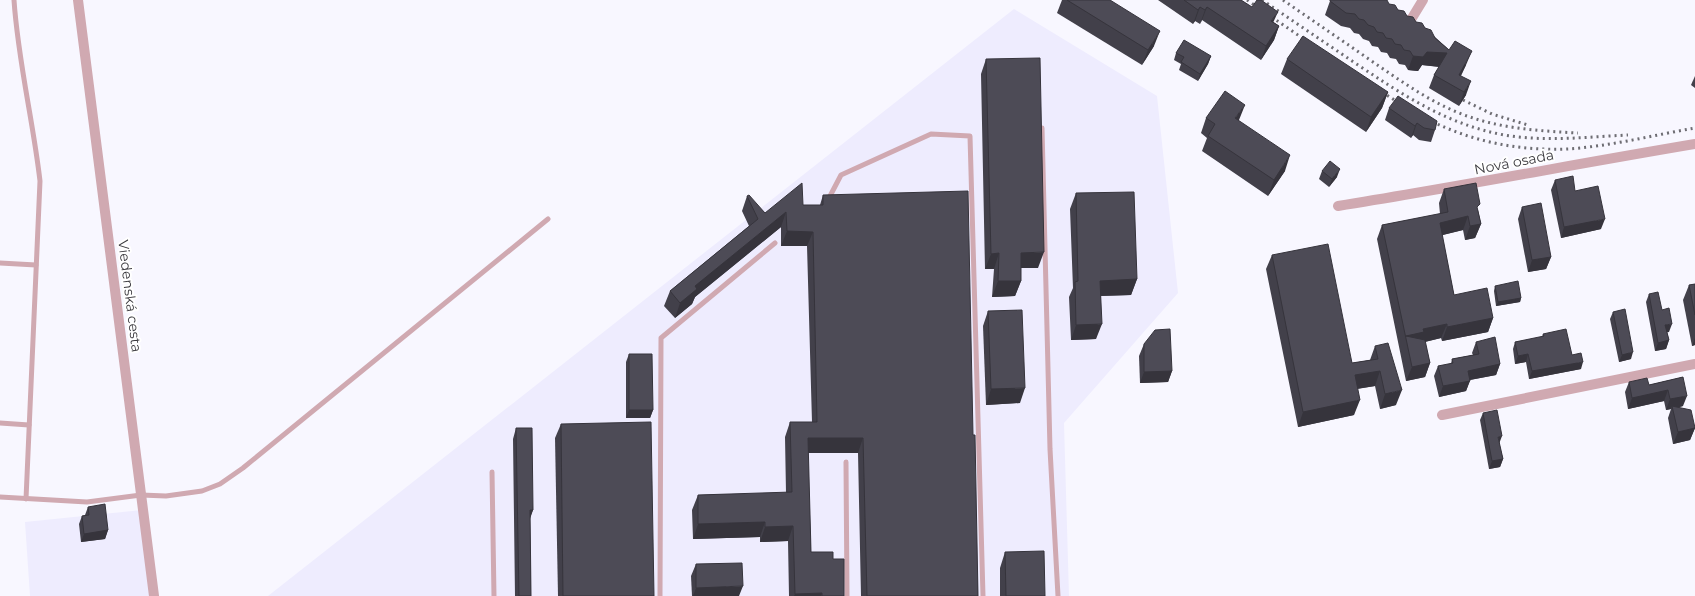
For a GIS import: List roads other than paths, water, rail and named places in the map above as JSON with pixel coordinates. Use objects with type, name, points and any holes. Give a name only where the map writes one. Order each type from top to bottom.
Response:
[{"type":"street","name":"Viedenská cesta","points":[[78,0],[154,596]]},
{"type":"street","points":[[1412,18],[1423,0]]},
{"type":"street","name":"Nová osada","points":[[1338,206],[1464,186],[1544,170],[1695,144]]},
{"type":"street","points":[[1442,416],[1695,364]]},
{"type":"lane","points":[[14,0],[17,39],[40,180],[26,499]]},
{"type":"lane","points":[[1042,128],[1050,449],[1058,596]]},
{"type":"lane","points":[[829,198],[841,175],[931,134],[970,136],[983,596]]},
{"type":"lane","points":[[0,497],[87,502],[141,495],[166,496],[202,490],[220,484],[237,472],[548,219]]},
{"type":"lane","points":[[660,596],[661,338],[775,243]]},
{"type":"lane","points":[[0,263],[36,265]]},
{"type":"lane","points":[[0,423],[29,425]]},
{"type":"lane","points":[[846,462],[847,596]]},
{"type":"lane","points":[[492,472],[494,596]]},
{"type":"railway","points":[[1247,0],[1311,44]]},
{"type":"railway","points":[[1262,0],[1390,86],[1426,107],[1463,124],[1504,135],[1520,137],[1566,138],[1628,135]]},
{"type":"railway","points":[[1283,0],[1408,85],[1432,100],[1457,112],[1483,121],[1510,127],[1578,133]]},
{"type":"railway","points":[[1377,89],[1404,106]]},
{"type":"railway","points":[[1463,100],[1492,114],[1528,125]]},
{"type":"railway","points":[[1427,119],[1443,127],[1477,139],[1512,146],[1548,149],[1598,146],[1695,128]]}]
